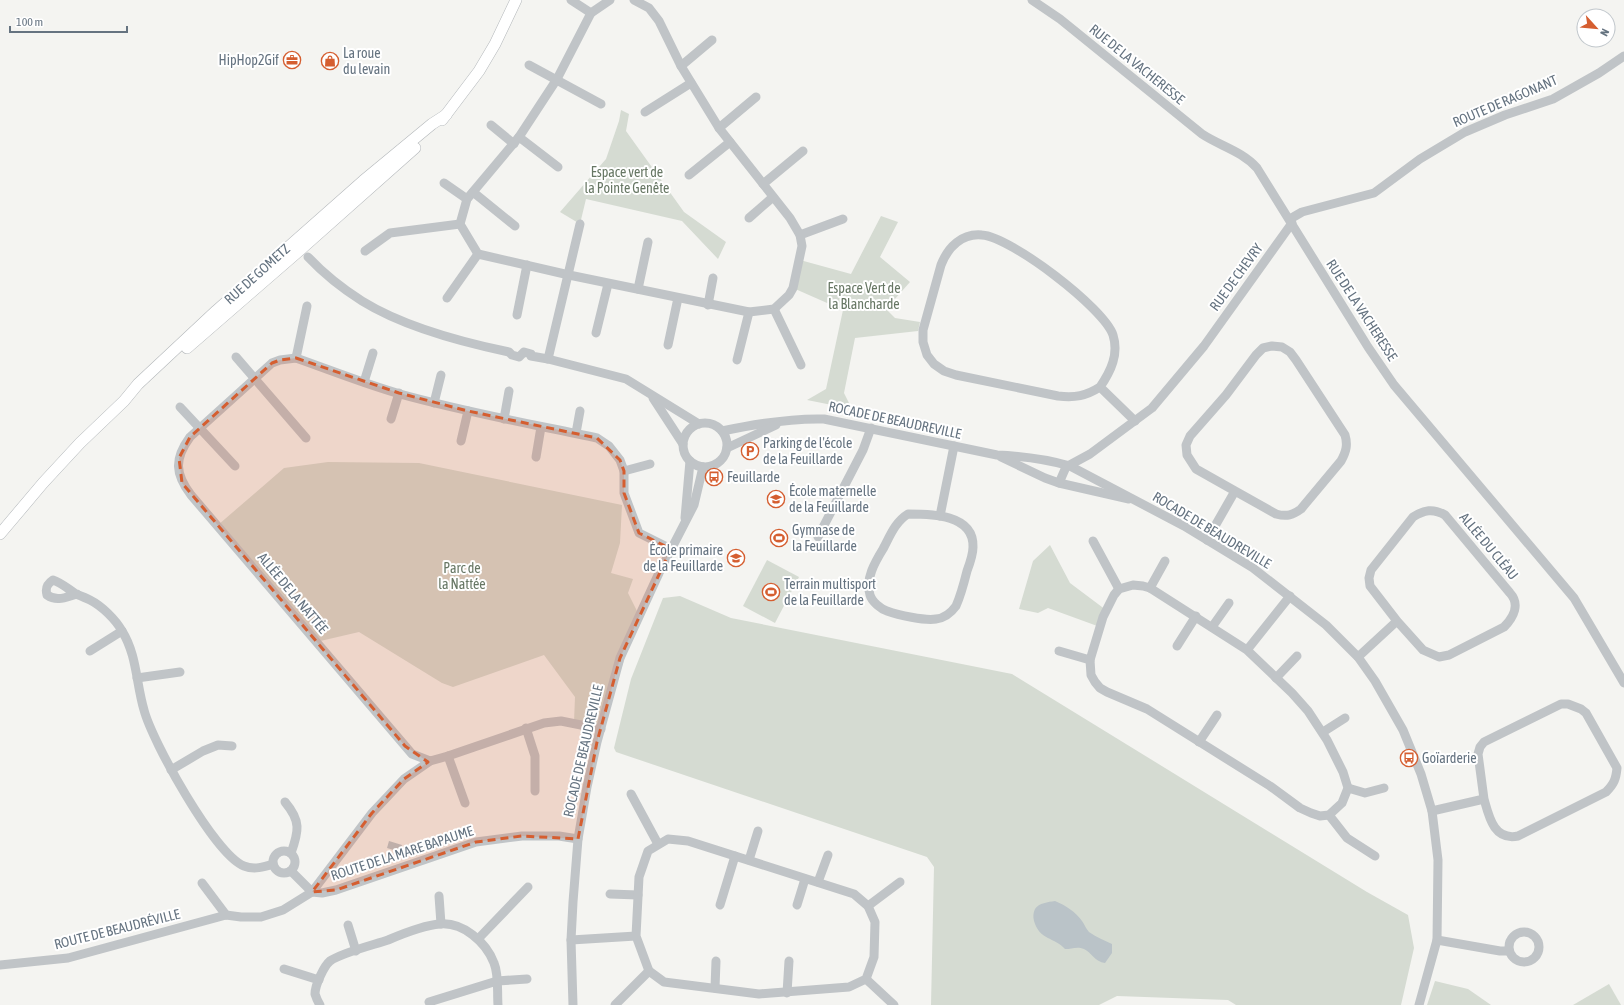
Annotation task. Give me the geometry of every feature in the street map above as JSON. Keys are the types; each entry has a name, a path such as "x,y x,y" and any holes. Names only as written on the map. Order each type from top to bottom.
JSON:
{"main road":[{"name":"RUE DE GOMETZ","path":"0,534 43,483 80,443 124,401 138,384 216,311 399,157 432,124 446,115 483,64 495,44 516,0"}],"street":[{"path":"571,0 591,13"},
{"path":"610,0 591,13 557,79 516,141 467,199 460,224 478,254 708,305 749,312 774,309 789,295 793,288 802,246 800,235 790,218 719,128 681,66 659,21 649,8 634,0"},
{"path":"649,8 655,0"},
{"name":"RUE DE LA VACHERESSE","path":"1032,0 1060,19 1202,134 1252,162 1291,221 1368,347 1394,385 1574,598 1624,683"},
{"path":"681,66 712,40"},
{"name":"ROUTE DE RAGONANT","path":"1291,221 1294,215 1302,212 1374,193 1420,158 1465,132 1505,115 1553,98 1599,73 1624,56"},
{"path":"529,65 601,104"},
{"path":"645,112 691,83"},
{"path":"719,128 756,97"},
{"path":"491,125 558,167"},
{"path":"689,175 730,142"},
{"path":"763,184 804,151"},
{"path":"444,183 467,199"},
{"path":"473,192 515,226"},
{"path":"749,218 773,197"},
{"path":"800,235 844,219"},
{"name":"RUE DE CHEVRY","path":"1070,466 1090,454 1152,408 1204,346 1291,221"},
{"path":"365,251 390,233 460,224"},
{"path":"548,359 580,224"},
{"path":"982,234 1001,240 1037,262 1067,285 1093,309 1107,324 1113,335 1115,345 1114,360 1109,374 1100,386 1081,396 1058,396 956,375 944,371 934,364 927,355 923,342 923,330 941,265 944,256 950,247 960,239 982,234"},
{"path":"638,289 648,242"},
{"path":"447,298 478,254"},
{"path":"308,257 323,273 362,302 405,322 474,345 509,352 518,357 524,352 531,354 531,356 626,379 651,396 699,424 711,424 722,431 725,436 727,448 725,455 716,464 703,467 690,461 684,450 683,444 651,396"},
{"path":"517,315 528,265"},
{"path":"708,305 713,278"},
{"path":"596,333 608,284"},
{"path":"668,345 678,298"},
{"path":"296,358 307,306"},
{"path":"774,309 801,365"},
{"path":"737,360 749,312"},
{"path":"1272,346 1282,347 1290,352 1296,360 1345,435 1347,443 1346,452 1342,461 1301,509 1294,514 1284,516 1276,514 1235,491 1196,469 1187,455 1186,445 1190,436 1226,395 1256,354 1263,348 1272,346"},
{"path":"364,382 373,353"},
{"path":"236,357 306,438"},
{"name":"ALLÉE DE LA NATTÉE","path":"430,761 412,754 404,746 182,483 178,471 179,458 182,447 190,436 272,363 280,360 296,358 364,382 434,403 597,438 609,446 620,460 624,471 624,493 639,533 671,549"},
{"path":"434,403 441,375"},
{"path":"1100,386 1135,421"},
{"path":"504,419 509,391"},
{"path":"390,419 399,393"},
{"path":"180,407 235,466"},
{"path":"461,441 468,411"},
{"path":"576,433 580,411"},
{"name":"ROCADE DE BEAUDREVILLE","path":"722,431 748,425 787,420 824,418 997,455 1052,460 1070,466 1121,492 1162,514 1247,564 1326,625 1358,657 1375,681 1403,730 1423,781 1432,811 1438,860 1437,940 1419,1005"},
{"name":"ROCADE DE BEAUDREVILLE","path":"727,448 787,420"},
{"path":"683,444 688,431 699,424"},
{"path":"536,457 541,427"},
{"path":"818,537 864,450 871,428"},
{"path":"940,516 954,446"},
{"path":"1089,475 1087,463 1090,454"},
{"name":"ROCADE DE BEAUDREVILLE","path":"997,455 1059,483 1134,500"},
{"name":"ROCADE DE BEAUDREVILLE","path":"685,519 690,461"},
{"path":"624,471 650,464"},
{"path":"1059,483 1066,467 1070,466"},
{"name":"ROCADE DE BEAUDREVILLE","path":"573,1005 571,940 572,902 578,839 587,787 601,729 620,658 685,519 694,505 703,467"},
{"path":"1207,540 1235,491"},
{"name":"ALLÉE DU CLÉAU","path":"1430,510 1445,515 1510,592 1516,602 1510,621 1504,627 1449,655 1440,657 1424,650 1397,621 1370,586 1369,578 1371,570 1413,517 1422,511 1430,510"},
{"path":"908,514 928,514 940,516 960,523 966,527 972,539 972,554 956,606 951,612 936,619 926,619 886,611 877,605 870,596 869,577 895,526 900,519 908,514"},
{"path":"1093,541 1119,589"},
{"path":"1150,588 1165,562"},
{"path":"1133,585 1150,588 1247,650 1298,699 1323,732 1343,772 1348,788 1342,803 1329,815 1320,816 1300,808 1270,786 1147,709 1100,688 1091,675 1090,660 1103,617 1114,595 1119,589 1133,585"},
{"path":"77,594 91,600 107,614 122,631 133,653 144,710 154,738 171,770 209,829 232,858 244,866 256,868 274,864"},
{"path":"1247,650 1290,596"},
{"path":"1212,627 1229,603"},
{"path":"1177,646 1196,616"},
{"path":"1358,657 1397,621"},
{"path":"90,651 122,631"},
{"path":"1060,651 1090,660"},
{"path":"1276,678 1297,656"},
{"path":"137,678 180,672"},
{"path":"1561,704 1575,706 1586,713 1617,768 1614,784 1606,792 1518,836 1512,837 1502,834 1496,829 1490,822 1484,799 1478,754 1480,747 1484,742 1561,704"},
{"path":"1199,742 1217,715"},
{"path":"1323,732 1345,718"},
{"path":"291,871 312,892 372,813 404,779 430,761 544,723 561,721 601,729"},
{"path":"526,728 535,756 535,791"},
{"path":"171,770 204,751 218,745 232,746"},
{"path":"448,756 464,803"},
{"path":"1348,788 1365,793 1384,788"},
{"path":"631,794 658,844"},
{"path":"1432,811 1484,799"},
{"path":"285,802 294,813 297,826 297,836 290,853"},
{"path":"1329,815 1347,838 1375,856"},
{"path":"749,860 758,831"},
{"name":"ROUTE DE LA MARE BAPAUME","path":"241,917 254,918 268,915 283,910 312,892 322,893 336,890 476,842 522,836 559,836 578,839"},
{"path":"668,839 688,841 735,856 854,894 868,906 875,922 874,957 866,979 849,988 759,994 664,982 649,971 636,936 639,877 648,852 658,844 668,839"},
{"path":"290,853 280,852 274,857 274,864 275,868 280,873 291,871"},
{"path":"290,853 295,862 291,871"},
{"path":"818,882 828,855"},
{"path":"720,905 735,856"},
{"path":"797,905 806,878"},
{"path":"868,906 900,882"},
{"path":"202,883 226,916"},
{"path":"479,938 528,887"},
{"path":"610,894 638,895"},
{"path":"439,896 441,924"},
{"name":"ROUTE DE BEAUDRÉVILLE","path":"0,965 68,958 226,916 241,917"},
{"path":"320,1005 315,994 322,971 330,961 405,933 441,924 464,929 479,938 494,963 497,981 498,1005"},
{"path":"348,925 356,951"},
{"path":"571,940 636,936"},
{"path":"1437,940 1500,951 1510,951"},
{"path":"715,988 716,961"},
{"path":"787,993 789,961"},
{"path":"284,969 319,980"},
{"path":"615,1005 649,971"},
{"path":"429,1002 497,981 528,978"},
{"path":"866,979 894,1005"}],"highlighted area":[{"path":"296,358 399,393 468,411 597,438 620,460 624,471 624,493 639,533 671,549 620,658 597,742 578,839 522,836 476,842 336,890 312,892 372,813 404,779 428,762 405,746 182,483 179,458 190,437 272,363 280,360"}],"green space":[{"name":"Espace vert de la Pointe Genête","path":"621,110 629,114 626,131 684,212 726,242 718,259 682,221 586,199 580,224 560,212 606,159 619,121"},
{"name":"Espace Vert de la Blancharde","path":"881,216 898,222 880,257 910,282 886,309 895,318 920,322 918,331 855,338 844,393 852,409 807,400 826,389 843,310 793,288 800,260 851,274"},
{"name":"Parc de la Nattée","path":"328,462 419,463 622,505 620,543 611,573 633,579 628,593 639,615 601,729 574,722 575,697 544,655 453,687 442,683 359,632 316,642 218,525 284,468"},
{"path":"1050,545 1070,583 1106,610 1100,627 1048,608 1038,613 1019,609 1033,561"},
{"name":"Terrain multisport de la Feuillarde","path":"767,560 799,577 775,623 743,606"},
{"path":"680,596 731,618 1012,674 1367,892 1408,915 1414,948 1401,1005 1236,1005 1228,1000 1117,996 1099,1005 931,1005 934,867 927,857 616,752 614,748 631,679 663,598"},
{"path":"1435,981 1468,989 1491,1005 1427,1005"},
{"path":"1609,984 1621,1005 1573,1005"}],"shaded area":[{"path":"389,841 402,845 400,852 387,848"},
{"path":"1055,901 1077,915 1089,932 1112,944 1112,953 1105,963 1098,961 1084,949 1065,949 1057,942 1040,932 1034,920 1035,909 1041,904"}],"place":[{"name":"HipHop2Gif","path":"292,60"},
{"name":"La roue du levain","path":"330,61"},
{"name":"Parking de l'école de la Feuillarde","path":"750,451"},
{"name":"Feuillarde","path":"714,477"},
{"name":"École maternelle de la Feuillarde","path":"776,499"},
{"name":"Gymnase de la Feuillarde","path":"779,538"},
{"name":"École primaire de la Feuillarde","path":"736,558"},
{"name":"Terrain multisport de la Feuillarde","path":"771,592"},
{"name":"Goïarderie","path":"1409,758"}]}
